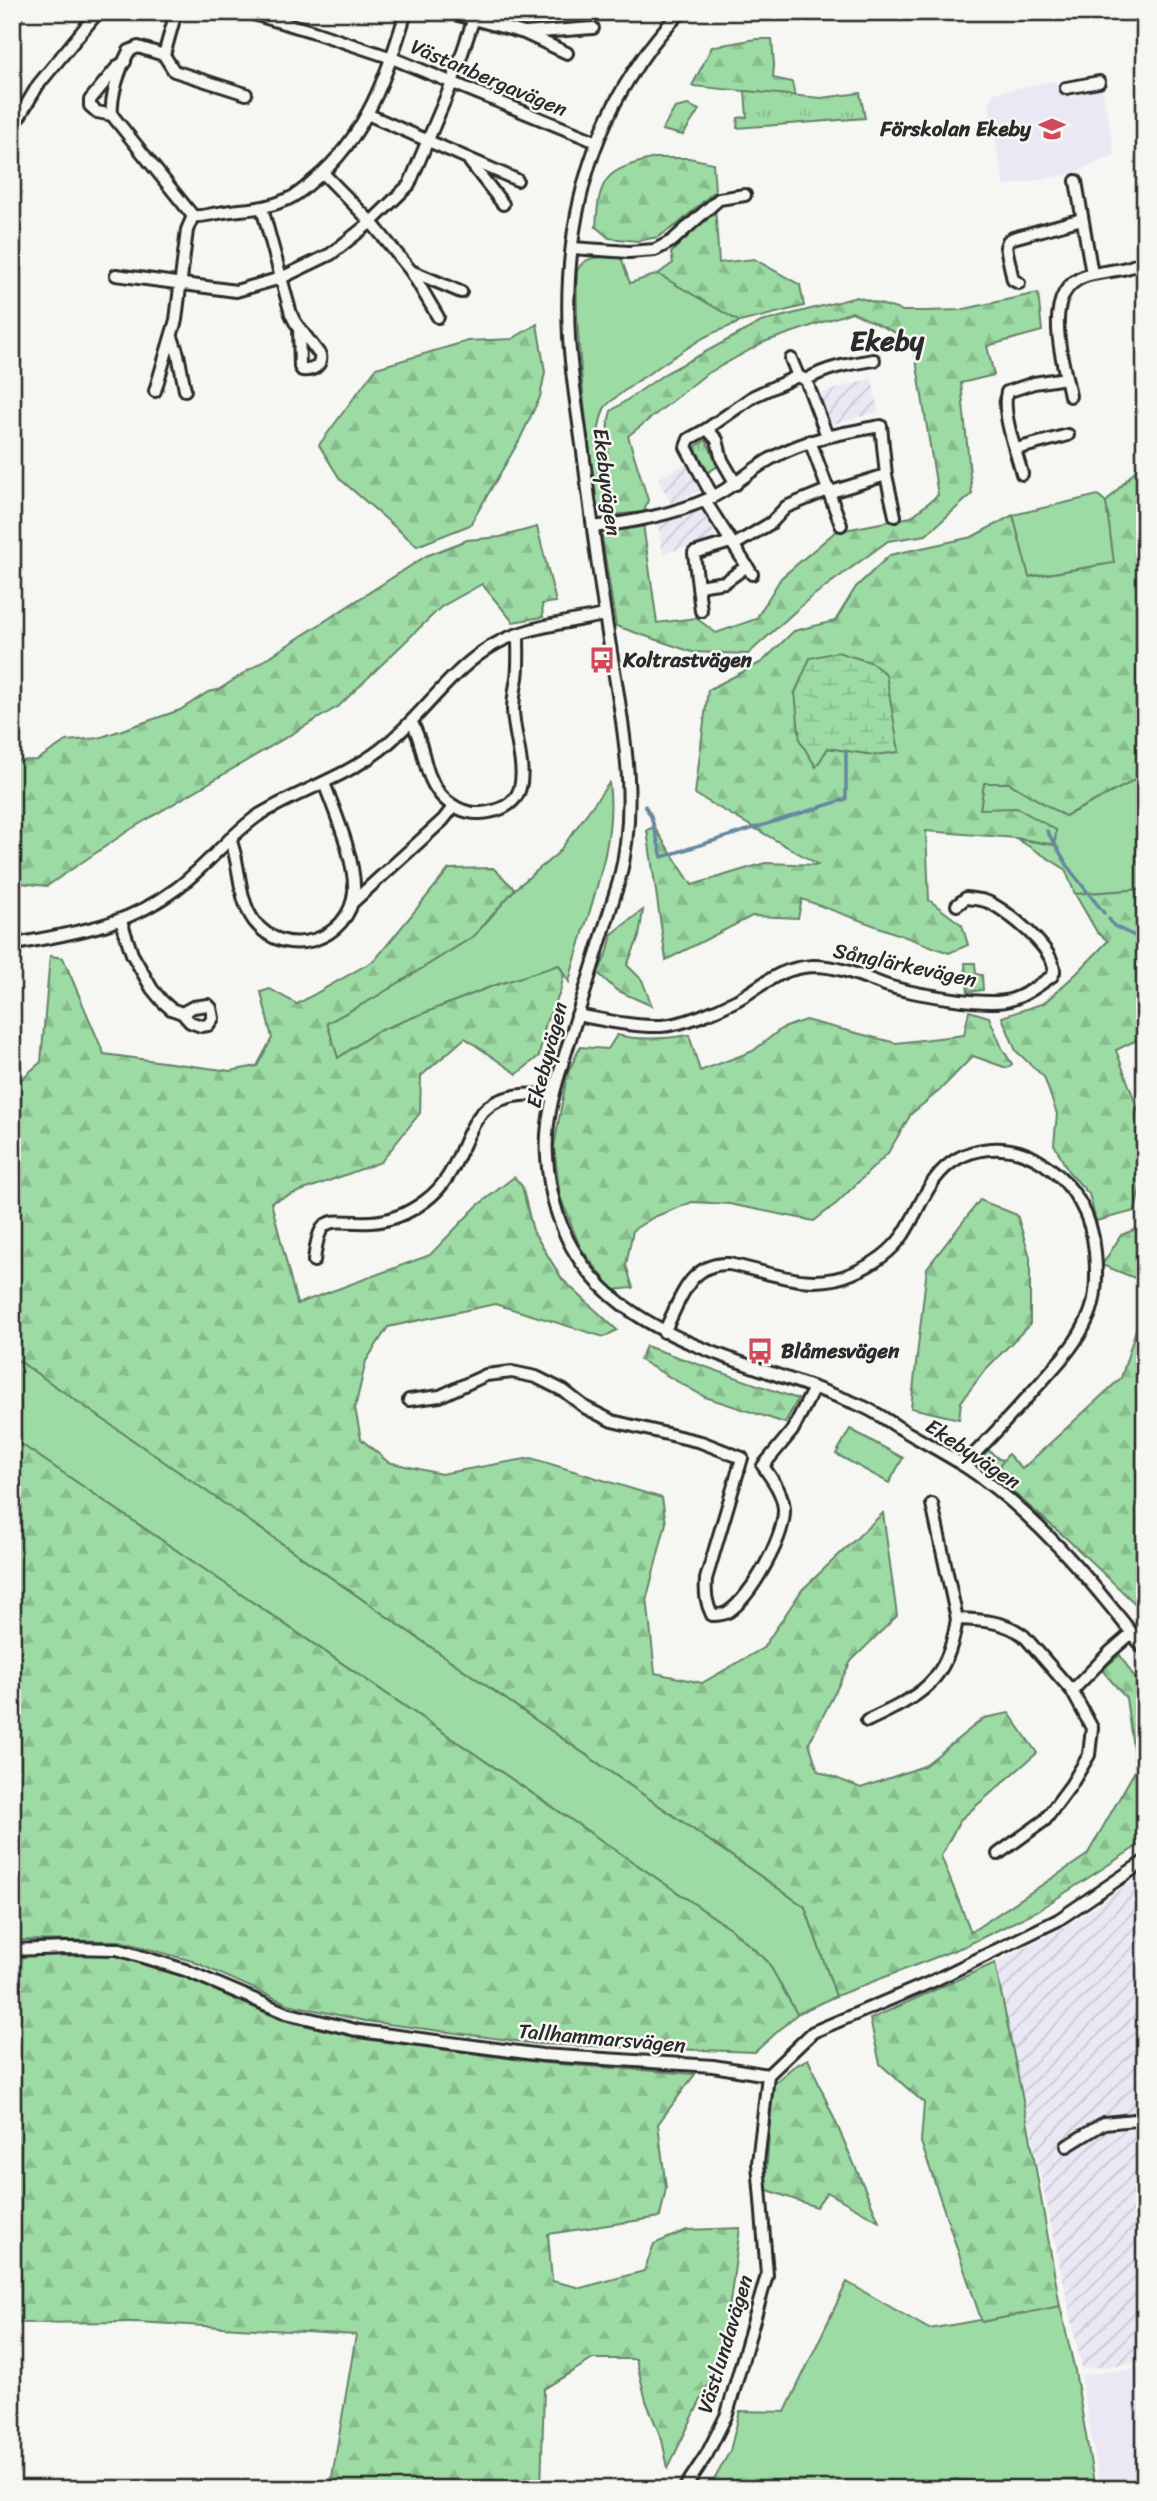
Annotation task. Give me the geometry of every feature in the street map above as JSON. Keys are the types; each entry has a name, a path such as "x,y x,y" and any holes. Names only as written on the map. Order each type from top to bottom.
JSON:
{"street":[{"path":"12,130 38,85 98,12"},
{"path":"164,55 176,12"},
{"name":"Västanbergavägen","path":"246,12 270,16 392,58 597,142"},
{"path":"193,216 262,208 295,195 323,173 338,157 367,114 392,58 406,12"},
{"path":"448,12 475,16 524,33 567,53"},
{"name":"Ekebyvägen","path":"682,12 646,52 626,84 597,142 584,184 572,248 569,337 605,615 627,758 630,809 622,868 553,1096 547,1155 550,1186 564,1231 593,1279 610,1296 648,1324 664,1332 862,1406 962,1465 1026,1514 1059,1546 1145,1650"},
{"path":"116,275 236,291 281,278 331,254 372,222 409,185 452,83 475,16"},
{"path":"524,33 593,27"},
{"path":"193,216 112,115 129,51 138,47 164,55 174,71 246,93"},
{"path":"112,115 97,112 89,103 118,66 125,62"},
{"path":"1066,88 1099,82"},
{"path":"367,114 517,180"},
{"path":"469,161 503,204"},
{"path":"323,173 372,222 411,271 438,317"},
{"path":"1076,181 1092,274"},
{"path":"572,248 629,252 655,250 672,241 719,199 745,195"},
{"path":"262,208 291,313 299,327"},
{"path":"155,391 173,337 188,225 193,216"},
{"path":"1019,283 1013,279 1006,247 1008,241 1082,219"},
{"path":"1070,396 1057,315 1062,296 1072,283 1092,274 1137,265 1145,259"},
{"path":"411,271 461,292"},
{"path":"173,337 185,390"},
{"path":"791,359 827,436"},
{"path":"698,586 725,582 750,570 709,499 686,447 689,439 754,396 818,372 874,360"},
{"path":"1022,474 1005,399 1007,393 1034,383 1066,378"},
{"path":"593,527 669,513 709,499 736,484 768,460 810,441 881,426 886,475 895,516"},
{"path":"706,429 717,440 722,460 736,484"},
{"path":"1016,449 1068,435"},
{"path":"810,441 841,525"},
{"path":"701,611 694,553 733,543 771,523 786,507 830,490 886,475"},
{"path":"12,945 82,932 121,921 141,912 177,888 248,823 293,795 324,783 366,760 412,723 483,651 518,635 605,615"},
{"path":"412,723 418,732 423,762 439,794 454,806 479,814 509,805 520,791 523,772 513,700 518,665 518,635"},
{"path":"324,783 344,835 354,888 353,902"},
{"path":"230,839 237,858 248,911 259,926 286,943 307,942 339,923 353,902 443,820 454,806"},
{"name":"Sånglärkevägen","path":"577,1015 663,1026 717,1009 770,978 812,966 839,969 890,986 990,1003 1012,1000 1055,972 1053,962 1020,923 989,902 966,898 957,905"},
{"path":"121,921 142,974 162,1001 181,1013"},
{"path":"314,1261 319,1233 324,1225 333,1220 371,1222 395,1217 428,1199 443,1183 455,1164 469,1129 492,1105 505,1097 517,1095 553,1096"},
{"path":"664,1332 688,1282 702,1269 729,1264 800,1281 821,1282 850,1275 892,1248 935,1178 958,1159 993,1148 1031,1155 1048,1166 1068,1185 1087,1216 1093,1234 1097,1268 1094,1297 1088,1319 1072,1348 962,1465"},
{"path":"409,1400 440,1396 486,1375 512,1372 536,1377 555,1386 586,1408 612,1421 701,1442 763,1466 780,1494 784,1509 782,1525 768,1560 747,1592 728,1612 712,1615 705,1596 706,1580 742,1458"},
{"path":"763,1466 792,1431 814,1388"},
{"path":"867,1721 922,1691 948,1658 953,1643 957,1619 936,1510"},
{"path":"957,1619 1005,1625 1024,1636 1072,1691 1092,1728 1089,1755 1045,1820 998,1853"},
{"path":"1072,1691 1132,1633"},
{"path":"768,2075 813,2032 931,1982 1058,1920 1145,1861"},
{"name":"Tallhammarsvägen","path":"12,1950 117,1949 185,1970 286,2013 360,2031 542,2055 713,2066 768,2075"},
{"name":"Västlundavägen","path":"684,2489 707,2454 727,2414 768,2276 758,2163 768,2075"},
{"path":"1068,2147 1104,2123 1145,2119"}],"shaded area":[{"name":"Förskolan Ekeby","path":"1054,81 1071,97 1102,89 1115,155 1072,174 1004,186 989,103 994,93"},
{"path":"872,378 878,412 829,425 819,394"},
{"path":"690,461 704,488 672,505 658,479"},
{"path":"705,510 717,540 663,553 658,524"},
{"path":"1145,1873 1145,2362 1082,2369 995,1963 1068,1925"},
{"path":"1145,2367 1145,2489 1100,2489 1081,2375"}],"green space":[{"path":"12,12 25,12 12,45"},
{"path":"756,39 772,39 773,78 792,82 795,96 692,86 712,47"},
{"path":"745,91 821,98 860,93 865,118 737,128 738,118 747,117"},
{"path":"688,105 699,110 683,135 662,130 675,108"},
{"path":"655,158 689,158 713,163 715,191 678,224 658,237 637,241 609,238 596,227 603,186 616,172"},
{"path":"715,206 719,263 754,259 800,285 804,306 740,322 658,274 673,263 671,253"},
{"path":"621,258 630,283 658,274 740,322 709,335 634,384 604,409 598,447 607,511 599,512 592,483 581,372 577,271 590,259"},
{"path":"1038,293 1042,331 987,346 994,375 961,383 972,494 926,535 888,541 810,598 748,654 692,652 616,626 601,531 643,524 657,623 696,618 716,633 756,619 781,578 835,532 911,517 938,495 913,341 852,312 764,342 705,375 628,436 648,500 644,512 611,515 607,511 608,423 611,411 666,373 761,322 857,297 903,311 925,311 960,310"},
{"path":"537,324 545,372 540,397 519,441 470,525 417,546 340,479 319,445 376,368 468,341 512,339"},
{"path":"706,440 718,466 708,472 695,447"},
{"path":"1145,460 1145,771 1128,784 1065,816 1009,783 984,783 980,809 1017,808 1056,830 1055,845 1016,838 926,831 929,900 962,925 968,945 949,953 802,899 798,918 752,916 666,960 647,830 654,827 692,885 765,863 819,865 695,794 708,690 762,662 794,631 835,621 856,587 890,555 972,537 1013,515 1029,577 1114,563 1106,502","holes":["870,662 899,752 874,755 828,748 816,766"]},
{"path":"1098,495 1106,502 1115,563 1028,577 1013,515"},
{"path":"537,527 556,602 542,604 543,617 513,622 482,584 441,607 339,706 131,829 47,886 12,882 12,761 37,760 66,741 99,738 180,710 208,692 218,690 426,556 467,540 500,537"},
{"path":"837,652 870,662 886,674 899,752 874,755 828,748 816,767 800,741 795,693 810,658"},
{"path":"1145,771 1145,889 1075,894 1065,869 1017,839 1055,845 980,809 984,782 1009,783 1065,816 1128,784"},
{"path":"609,783 609,833 604,858 569,982 559,966 493,986 376,1032 338,1058 326,1023 374,998 474,936 515,889 558,853"},
{"path":"493,868 515,889 474,936 374,998 327,1023 338,1058 376,1032 493,986 559,965 564,974 560,993 546,1022 539,1056 517,1074 465,1038 421,1076 420,1113 381,1162 271,1202 297,1304 430,1255 477,1206 514,1177 522,1186 533,1231 562,1279 617,1330 604,1337 495,1304 388,1327 366,1361 355,1408 361,1439 388,1462 441,1474 531,1458 662,1498 666,1523 647,1597 655,1673 702,1683 763,1648 802,1590 883,1513 897,1616 851,1661 809,1743 818,1771 861,1788 924,1766 984,1718 1009,1713 1037,1753 960,1820 941,1856 971,1932 1087,1855 1136,1769 1126,1698 1102,1670 1120,1655 1145,1694 1145,1841 1037,1911 965,1946 836,1996 805,1907 12,1356 12,1087 41,1062 50,956 63,958 104,1054 230,1071 257,1066 272,1038 261,992 270,989 297,1004 375,960 449,869"},
{"path":"1145,889 1145,1036 1116,1050 1145,1129 1145,1167 1135,1211 1096,1221 1089,1194 1068,1171 1054,1144 1057,1114 1044,1077 1016,1051 1002,1017 1044,1003 1108,941 1097,932 1075,894"},
{"path":"643,910 639,937 627,965 642,980 652,1006 616,990 598,973 612,934"},
{"path":"965,963 975,963 976,974 982,975 983,990 968,992"},
{"path":"969,1011 989,1017 1012,1064 1007,1068 973,1056 939,1091 911,1114 888,1153 837,1203 814,1221 729,1204 692,1202 654,1217 633,1230 626,1265 633,1288 613,1290 580,1247 560,1196 554,1147 567,1075 580,1047 608,1049 617,1035 653,1039 689,1035 700,1071 753,1051 781,1029 805,1020 896,1043 964,1035"},
{"path":"980,1200 1017,1215 1030,1257 1030,1324 985,1370 961,1402 959,1419 911,1408 927,1268"},
{"path":"1144,1226 1145,1282 1102,1265 1121,1235"},
{"path":"1145,1300 1145,1613 1066,1538 993,1475 1008,1454 1022,1469 1121,1378"},
{"path":"646,1346 798,1399 785,1423 705,1397 640,1360"},
{"path":"12,1356 805,1907 836,1996 797,2014 766,1960 731,1929 12,1438"},
{"path":"850,1429 903,1458 889,1483 836,1454"},
{"path":"12,1438 731,1929 768,1962 797,2014 755,2052 538,2044 365,2021 288,2004 192,1961 120,1941 12,1940"},
{"path":"983,1449 1004,1460 993,1475 977,1462 977,1455"},
{"path":"112,1954 182,1976 282,2020 364,2039 544,2063 695,2074 658,2124 666,2188 660,2217 548,2234 552,2281 581,2288 644,2271 654,2244 687,2230 740,2228 723,2354 668,2468 662,2440 646,2401 636,2359 593,2359 544,2389 541,2489 330,2489 356,2335 137,2322 12,2323 12,1955"},
{"path":"995,1963 1029,2130 1060,2306 982,2322 921,2142 924,2103 880,2064 870,2019"},
{"path":"808,2059 879,2221 827,2192 816,2207 765,2189 773,2084 793,2067"},
{"path":"847,2282 929,2329 1060,2306 1075,2371 1095,2489 709,2489 730,2451 740,2411 785,2412"},
{"path":"954,2479 983,2483 983,2489 946,2489"}],"waterway":[{"path":"645,806 651,816 662,857 846,799 846,751"},
{"path":"1047,831 1071,871 1104,913"},
{"path":"1109,919 1114,926 1145,941"}],"place":[{"name":"Förskolan Ekeby","path":"1052,129"},
{"name":"Koltrastvägen","path":"602,660"},
{"name":"Blåmesvägen","path":"760,1351"}],"district":[{"name":"Ekeby","path":"887,340"}]}
